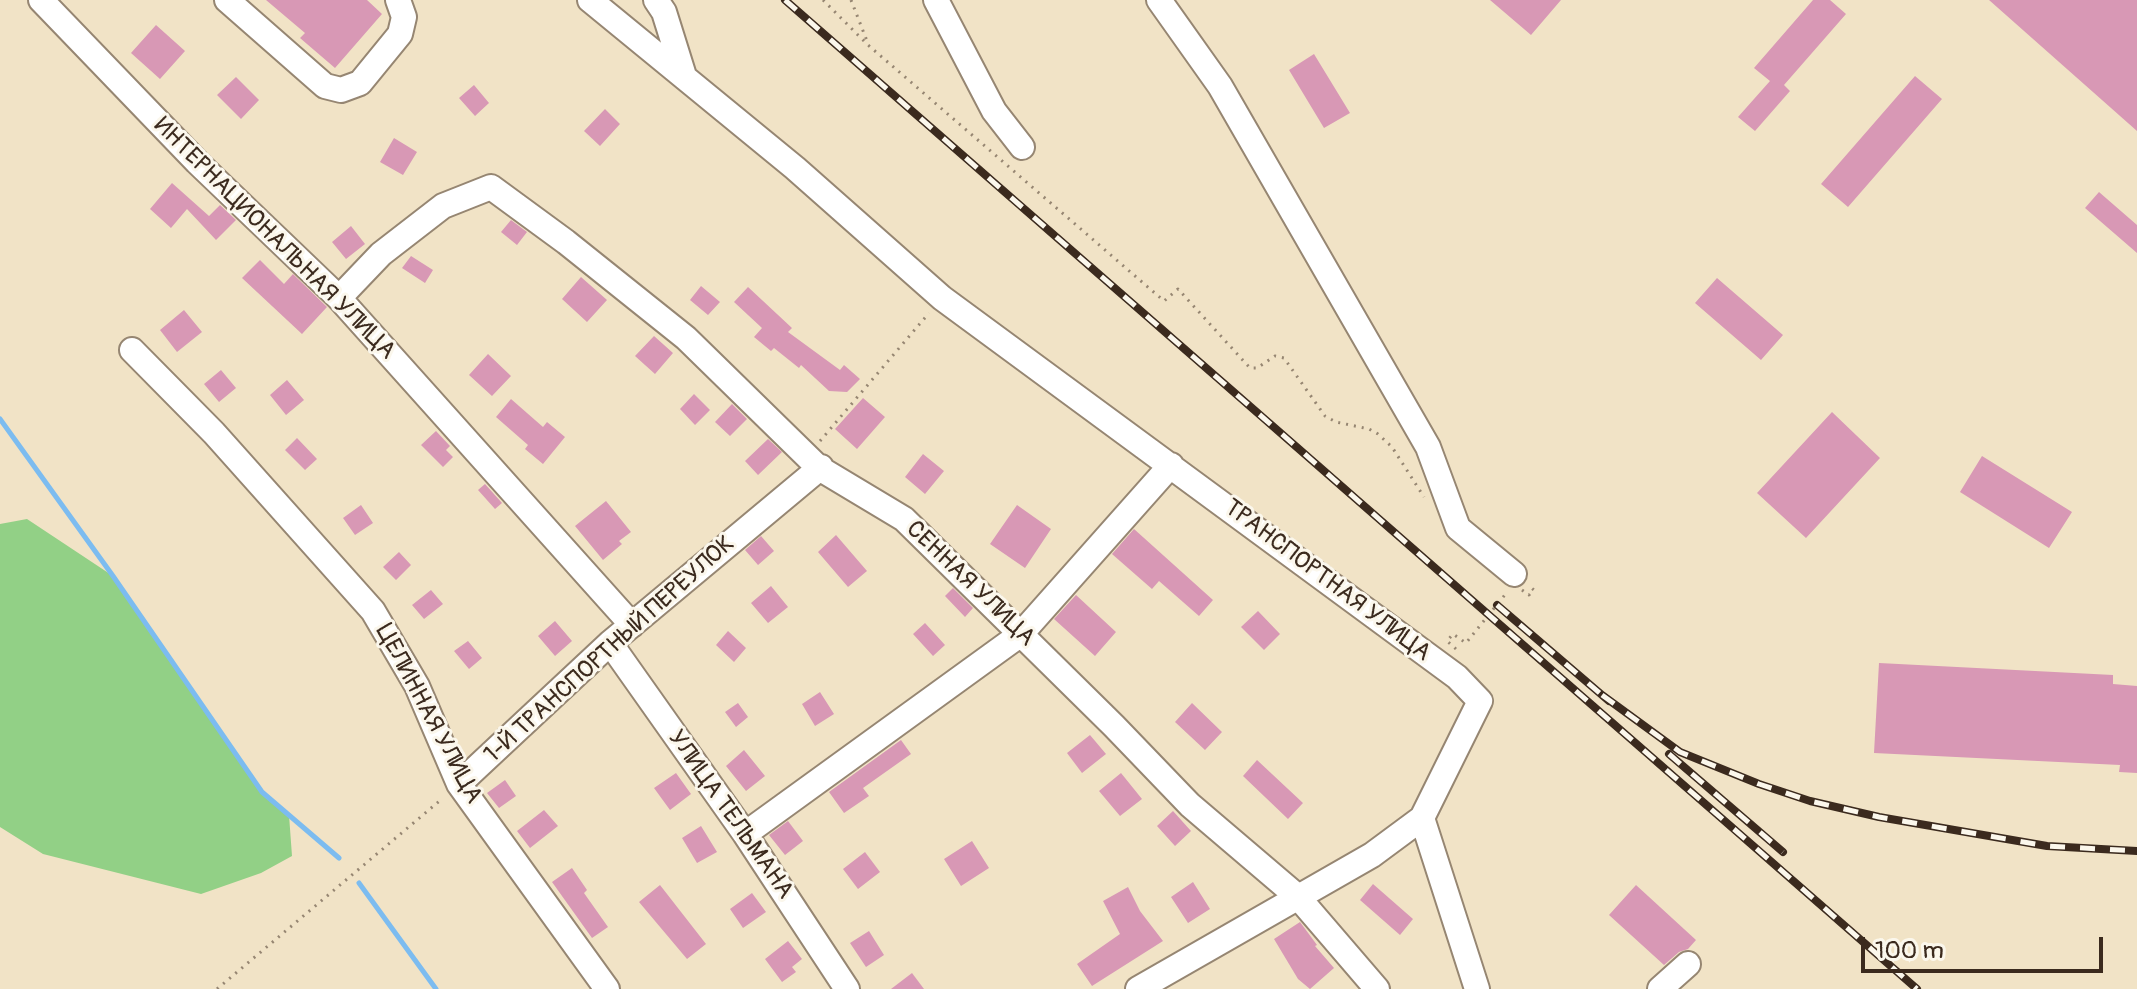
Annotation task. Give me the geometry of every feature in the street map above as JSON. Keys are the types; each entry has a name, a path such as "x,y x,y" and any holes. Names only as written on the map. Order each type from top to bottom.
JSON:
{"street":[{"name":"ИНТЕРНАЦИОНАЛЬНАЯ УЛИЦА","path":"41,0 197,162 339,298 632,625"},
{"path":"227,0 325,86 341,90 360,83 400,34 404,17 398,0"},
{"name":"ТРАНСПОРТНАЯ УЛИЦА","path":"590,0 795,168 942,298 1457,677 1480,701 1422,818"},
{"path":"656,0 664,12 684,76"},
{"path":"936,0 994,111 1022,147"},
{"path":"1159,0 1220,86 1428,447 1458,528 1514,574"},
{"name":"СЕННАЯ УЛИЦА","path":"339,298 381,254 443,206 491,187 566,242 686,338 816,464 904,519 1190,805 1298,897 1377,989"},
{"name":"ЦЕЛИННАЯ УЛИЦА","path":"132,350 214,433 373,611 417,686 459,784 607,989"},
{"name":"1-Й ТРАНСПОРТНЫЙ ПЕРЕУЛОК","path":"459,784 610,643 816,464"},
{"path":"745,834 1021,634 1171,465"},
{"name":"УЛИЦА ТЕЛЬМАНА","path":"610,643 745,834 847,989"},
{"path":"1138,989 1172,980 1298,897 1372,855 1422,818 1477,989"},
{"path":"1660,989 1688,964"}],"path":[{"path":"823,0 868,45 1164,301 1178,289 1250,368 1257,368 1275,356 1284,358 1325,416 1378,434 1392,447 1426,499 1447,498"},
{"path":"851,0 868,45"},
{"path":"816,464 942,298"},
{"path":"1466,643 1513,584 1529,595 1534,590 1514,574"},
{"path":"217,989 459,784"}],"green space":[{"path":"27,519 113,576 261,792 289,815 292,856 261,873 201,894 43,854 0,827 0,524"}],"building":[{"path":"266,0 367,0 382,14 335,68 300,38 305,33"},
{"path":"1490,0 1561,0 1531,35"},
{"path":"1813,0 1830,0 1846,14 1784,85 1790,91 1755,131 1738,117 1770,81 1754,68"},
{"path":"1989,0 2137,0 2137,131"},
{"path":"156,25 185,51 160,79 131,53"},
{"path":"1314,54 1350,113 1324,128 1289,70"},
{"path":"1915,76 1942,99 1848,207 1821,184"},
{"path":"236,77 259,100 241,119 217,95"},
{"path":"474,85 489,103 475,116 459,98"},
{"path":"605,109 620,124 600,146 584,131"},
{"path":"394,138 417,152 403,175 380,162"},
{"path":"172,183 209,216 220,205 236,220 216,240 187,209 171,228 150,209"},
{"path":"2099,192 2137,225 2137,253 2085,208"},
{"path":"511,220 527,232 517,245 501,232"},
{"path":"351,226 365,244 346,259 332,242"},
{"path":"411,256 433,270 425,283 402,268"},
{"path":"260,260 284,284 293,274 327,307 302,334 242,278"},
{"path":"581,277 607,300 587,322 562,299"},
{"path":"1717,278 1783,335 1761,360 1695,303"},
{"path":"701,286 720,302 708,315 690,300"},
{"path":"748,287 792,328 788,332 840,370 844,365 860,379 847,392 829,391 801,365 799,368 774,348 771,351 754,337 762,328 734,302"},
{"path":"184,310 202,332 177,352 160,330"},
{"path":"654,336 673,353 655,374 635,356"},
{"path":"488,354 511,376 492,396 469,375"},
{"path":"221,370 236,388 219,402 204,384"},
{"path":"287,380 304,400 286,415 270,395"},
{"path":"694,394 710,410 695,425 680,409"},
{"path":"863,398 885,417 857,449 835,429"},
{"path":"511,399 543,427 547,422 565,437 543,464 525,449 528,445 496,417"},
{"path":"732,404 747,419 730,436 715,422"},
{"path":"1832,412 1880,458 1806,538 1757,493"},
{"path":"436,431 450,446 446,450 453,457 443,467 421,445"},
{"path":"297,438 317,459 305,470 285,450"},
{"path":"768,439 782,452 758,475 745,461"},
{"path":"923,454 944,471 925,494 905,477"},
{"path":"1982,456 2072,512 2049,548 1960,492"},
{"path":"485,484 502,503 495,509 478,490"},
{"path":"606,501 631,532 603,560 575,526"},
{"path":"361,505 373,523 355,535 343,518"},
{"path":"1017,505 1051,529 1025,568 990,544"},
{"path":"1134,529 1213,600 1199,616 1159,581 1152,589 1112,554"},
{"path":"836,535 867,571 848,587 818,552"},
{"path":"761,536 774,551 758,565 745,550"},
{"path":"399,552 411,565 396,580 383,567"},
{"path":"771,586 788,607 768,623 751,603"},
{"path":"953,588 973,608 965,617 945,596"},
{"path":"431,590 443,604 424,619 412,605"},
{"path":"1076,595 1116,632 1095,656 1054,619"},
{"path":"1258,611 1280,634 1264,650 1241,627"},
{"path":"555,621 572,641 555,656 538,636"},
{"path":"925,623 945,645 933,656 913,634"},
{"path":"728,631 746,648 734,662 716,645"},
{"path":"468,641 482,658 469,669 454,651"},
{"path":"1879,663 2113,675 2113,684 2137,686 2137,773 2119,772 2120,765 1874,753"},
{"path":"820,692 834,714 815,726 802,704"},
{"path":"738,703 748,717 736,727 725,712"},
{"path":"1192,703 1222,732 1205,750 1175,722"},
{"path":"1090,735 1106,754 1082,773 1067,753"},
{"path":"901,740 911,754 863,788 869,796 844,813 829,792"},
{"path":"744,750 765,776 746,791 726,766"},
{"path":"1257,760 1303,803 1288,819 1243,776"},
{"path":"676,773 691,794 670,810 654,788"},
{"path":"1121,773 1142,799 1120,816 1099,791"},
{"path":"505,780 516,796 499,808 487,793"},
{"path":"544,810 558,826 530,848 517,831"},
{"path":"1173,811 1191,831 1175,846 1157,826"},
{"path":"788,821 803,841 785,855 769,835"},
{"path":"701,826 717,852 697,863 682,838"},
{"path":"972,841 989,868 961,886 944,859"},
{"path":"865,852 880,872 858,889 843,869"},
{"path":"572,868 587,890 584,893 608,927 592,938 552,882"},
{"path":"1193,882 1210,909 1188,923 1171,897"},
{"path":"1373,884 1413,919 1400,935 1360,900"},
{"path":"660,885 706,944 687,959 639,902"},
{"path":"1636,885 1696,940 1664,965 1609,915"},
{"path":"1128,887 1140,911 1163,941 1092,986 1077,964 1120,934 1103,901"},
{"path":"752,893 766,912 743,928 730,909"},
{"path":"1300,922 1334,968 1310,989 1298,979 1274,939"},
{"path":"869,931 884,955 866,967 850,943"},
{"path":"788,941 802,959 792,967 796,972 782,982 765,959"},
{"path":"912,973 924,989 891,989"}],"waterway":[{"path":"0,419 262,792 339,858"},
{"path":"359,883 436,989"}],"railway":[{"path":"785,0 1917,989"},
{"path":"1497,605 1609,701"},
{"path":"1602,695 1680,752 1810,801 1879,817 2047,846 2137,851"},
{"path":"1669,754 1783,852"}]}
